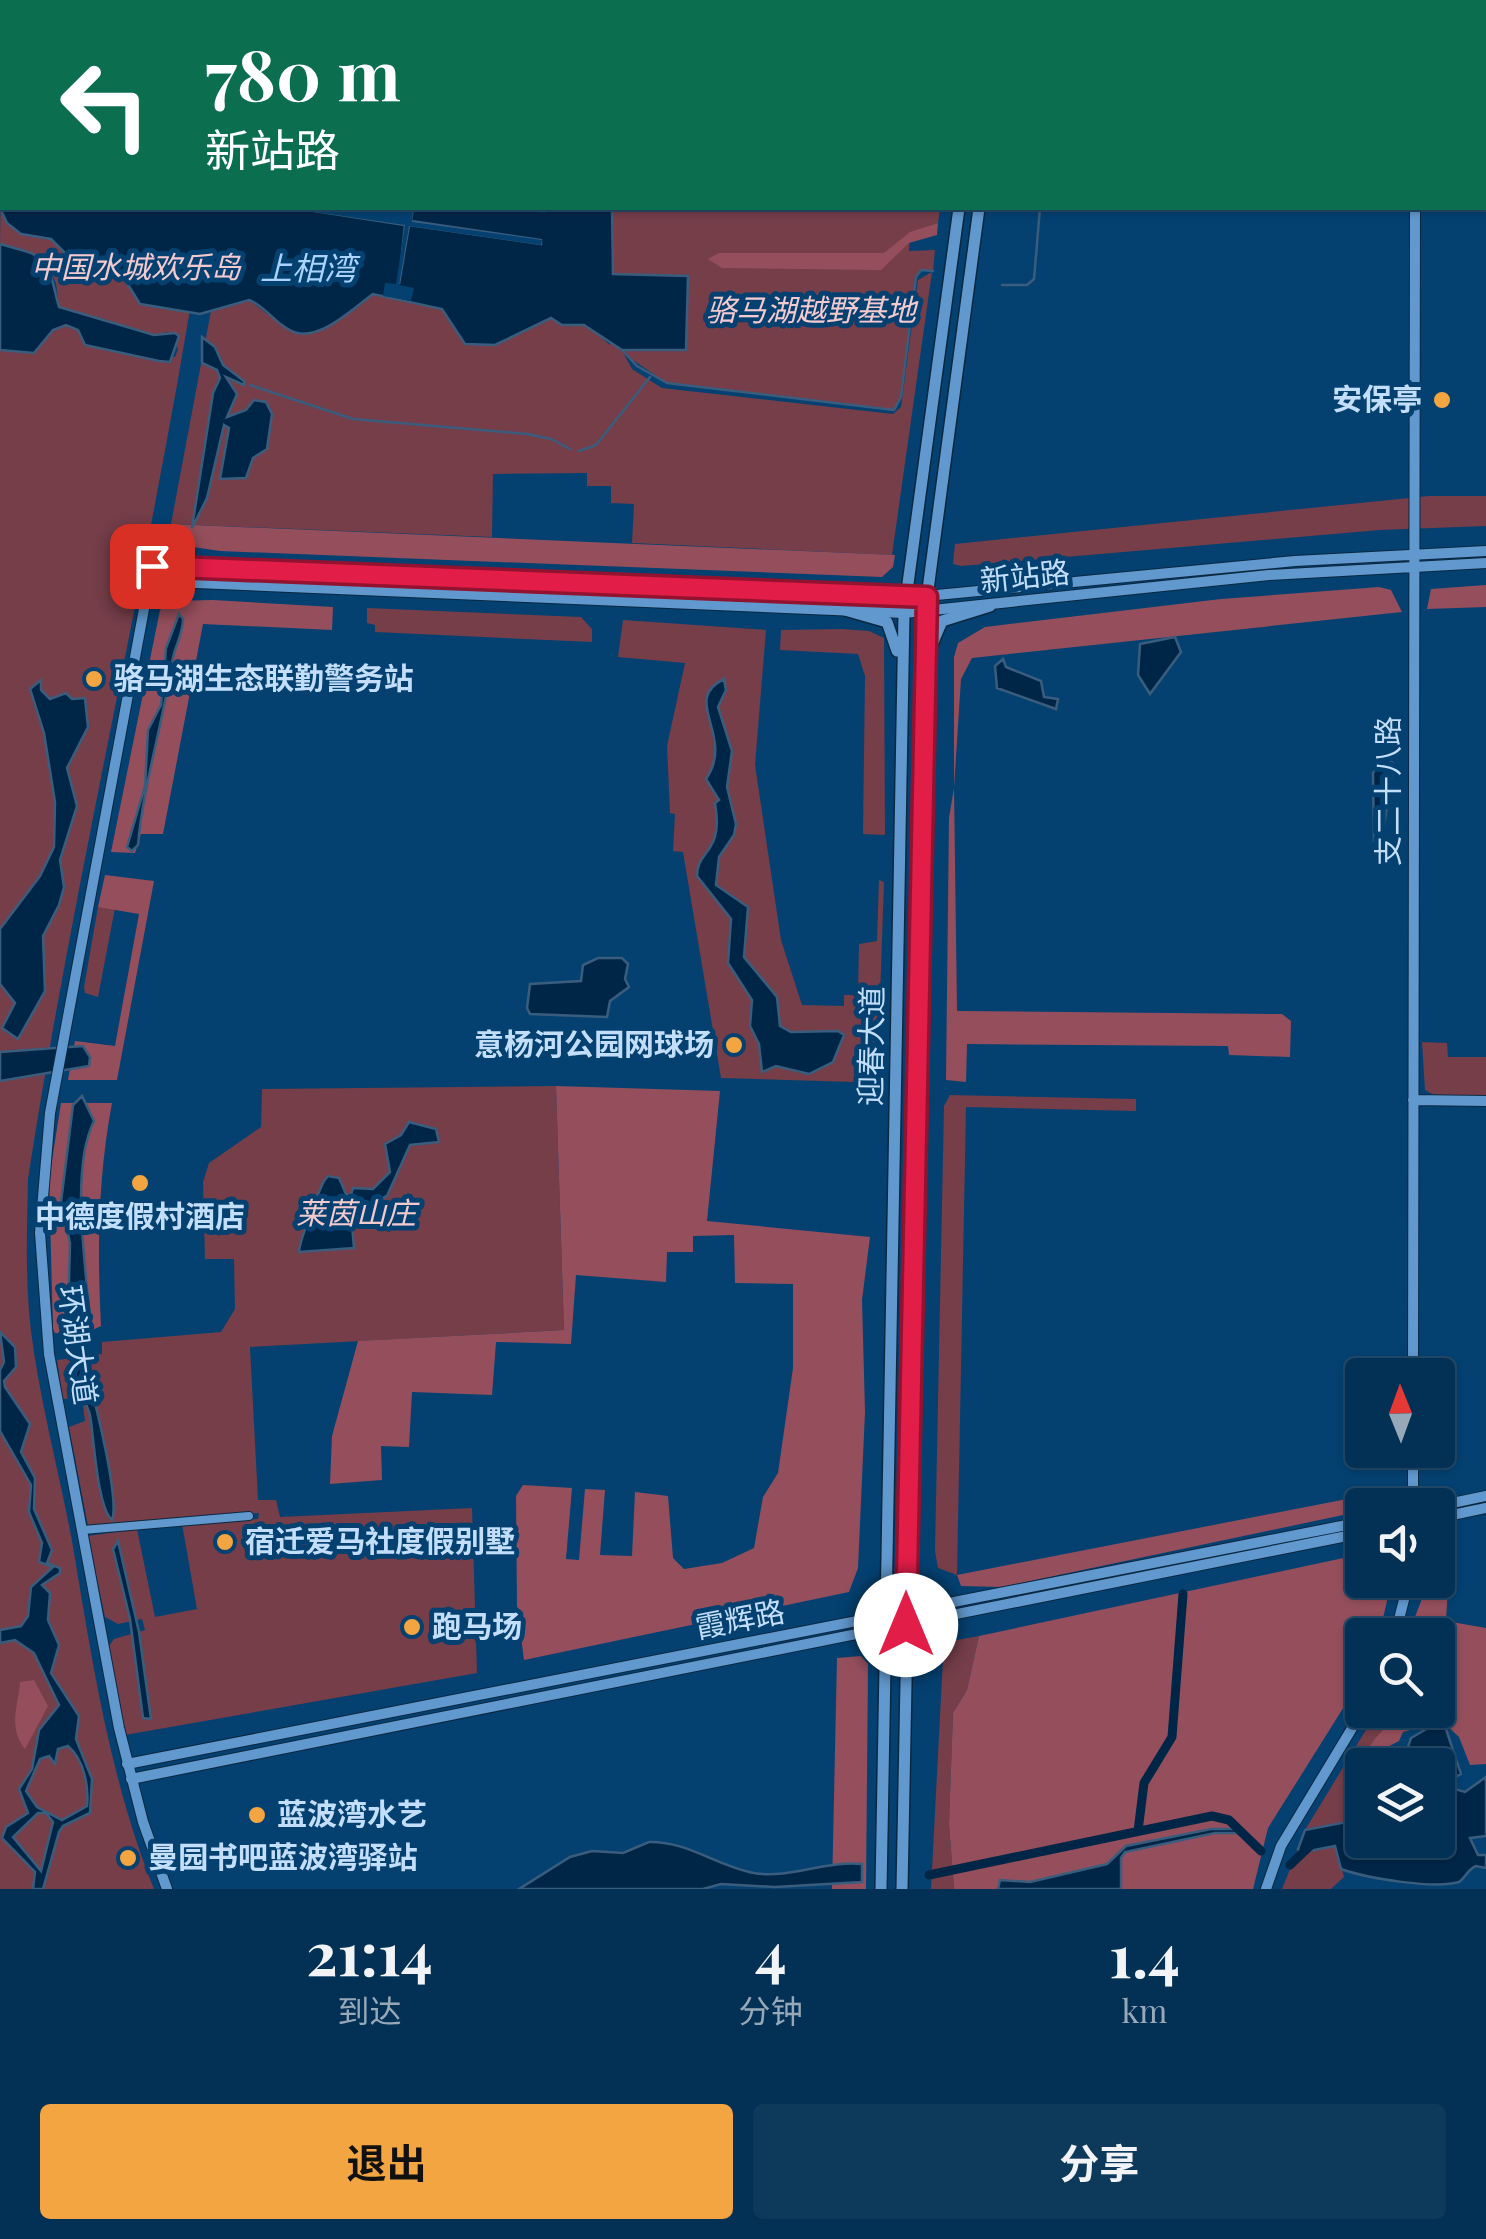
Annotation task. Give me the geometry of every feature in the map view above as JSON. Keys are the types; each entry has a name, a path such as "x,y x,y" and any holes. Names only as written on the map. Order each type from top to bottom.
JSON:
{"main road":[{"name":"迎春大道","path":"881,1889 904,612 959,210"},
{"name":"迎春大道","path":"902,1889 920,752 926,612 979,210"},
{"path":"920,752 936,627 956,615 990,606"},
{"path":"845,610 878,616 897,640 902,766"},
{"path":"904,681 924,681"},
{"path":"888,1529 906,1529"},
{"path":"886,1699 904,1700"}],"street":[{"name":"支二十八路","path":"1413,1358 1415,210"},
{"name":"新站路","path":"150,581 926,612 1486,551"},
{"name":"新站路","path":"152,566 905,598 1414,559 1486,563"},
{"name":"环湖大道","path":"152,566 56,1080 40,1194 49,1354 127,1764 167,1889"},
{"path":"1414,1100 1486,1101"},
{"path":"1455,1502 1486,1496"},
{"path":"1455,1514 1486,1508"},
{"path":"83,1530 249,1516"},
{"name":"霞辉路","path":"131,1779 1345,1526"},
{"name":"霞辉路","path":"906,1618 1345,1537"},
{"name":"霞辉路","path":"127,1764 887,1623"},
{"path":"1266,1889 1281,1846 1352,1728"}],"green space":[{"name":"中国水城欢乐岛","path":"0,210 206,210 165,451 70,936 28,1179 28,1293 39,1384 114,1761 154,1889 0,1889 0,350 34,353 53,330 66,325 175,357 178,349 168,332 155,335 59,307 56,283 45,260 0,244"},
{"name":"骆马湖越野基地","path":"612,210 940,210 938,223 910,233 909,251 935,250 933,271 921,270 916,277 901,397 894,410 667,383 624,354 632,369 662,388 893,414 901,407 918,280 932,272 892,555 632,543 634,504 611,503 611,486 587,486 587,473 493,474 492,537 171,524 211,311 249,300 288,330 348,313 373,294 442,309 495,345 551,318 563,325 584,324 610,345"},
{"path":"1429,496 1486,496 1486,526 1380,530 953,564 955,544"},
{"path":"367,608 581,617 592,629 592,642 375,632 375,625 367,623"},
{"path":"623,620 766,630 755,765 781,940 802,1005 844,1006 844,995 858,995 859,944 877,941 879,880 884,882 877,1084 867,1085 867,1077 859,1076 854,1082 721,1078 683,852 673,851 675,814 670,813 667,746 685,663 618,657"},
{"path":"781,630 869,631 884,638 885,835 863,834 865,676 858,654 780,650"},
{"path":"98,907 115,908 98,997 85,993 84,987"},
{"path":"1422,1042 1447,1043 1448,1057 1486,1057 1486,1095 1434,1095 1425,1090"},
{"name":"莱茵山庄","path":"556,1086 564,1330 250,1347 258,1500 276,1500 280,1517 472,1508 477,1673 125,1735 109,1646 114,1639 145,1630 142,1619 118,1624 105,1617 88,1536 137,1529 155,1617 197,1609 182,1524 258,1519 259,1513 88,1526 69,1427 85,1421 82,1398 63,1399 57,1360 102,1354 102,1342 221,1332 235,1309 234,1259 205,1259 203,1182 209,1163 261,1127 262,1089"},
{"path":"950,1095 1136,1099 1136,1111 966,1107 957,1575 938,1568 935,1551 944,1106"},
{"path":"979,1636 967,1690 953,1713 949,1824 954,1889 931,1889 943,1659 951,1641"},
{"path":"1367,1728 1386,1728 1371,1748 1355,1748"},
{"path":"1345,1764 1345,1823 1305,1830"},
{"path":"1336,1845 1344,1877 1331,1889 1282,1889 1298,1849 1309,1851"}],"shaded area":[{"path":"938,223 937,235 909,243 881,270 722,268 708,259 719,253 884,253 910,232"},
{"path":"171,524 895,555 893,567 882,577 220,551 180,545"},
{"path":"1486,585 1486,607 1427,609 1431,589"},
{"path":"1379,587 1391,590 1402,612 972,658 961,679 954,788 954,657 958,643 985,627 1221,599"},
{"path":"171,601 333,607 332,630 203,624 163,834 141,834 135,853 111,852 160,610"},
{"path":"954,788 957,1011 1282,1014 1291,1021 1290,1057 1229,1055 1228,1046 967,1044 966,1082 946,1080 949,818"},
{"path":"105,875 154,881 117,1080 68,1080 75,1041 115,1046 139,914 98,907"},
{"path":"556,1086 720,1091 707,1221 870,1237 862,1300 865,1412 858,1568 849,1592 524,1660 517,1605 516,1496 523,1485 572,1488 566,1559 579,1560 585,1489 605,1490 600,1555 632,1556 635,1492 668,1496 673,1558 684,1569 722,1563 754,1548 763,1497 778,1473 793,1368 793,1284 735,1283 734,1235 693,1236 693,1252 667,1252 666,1282 576,1275 571,1344 496,1342 492,1395 412,1392 409,1447 381,1446 382,1480 330,1484 332,1436 358,1341 564,1330"},
{"path":"61,1103 112,1103 100,1214 101,1326 79,1336 55,1333 53,1329 49,1179"},
{"path":"1345,1499 1345,1515 1002,1587 961,1586 957,1575"},
{"path":"1345,1558 1345,1598 1388,1598 1383,1618 1345,1618 1345,1705 1268,1828 1253,1889 954,1889 949,1824 953,1713 967,1690 979,1636"},
{"path":"1422,1598 1447,1598 1446,1618 1415,1618"},
{"path":"1455,1623 1486,1628 1486,1764 1470,1765 1459,1737 1449,1728 1455,1728"},
{"path":"861,1656 868,1664 866,1889 832,1889 837,1658"},
{"path":"34,1680 48,1706 25,1749 16,1732 16,1707 20,1682"},
{"path":"1417,1728 1403,1732 1399,1741 1386,1748 1369,1748 1383,1730"}],"water":[{"name":"上相湾","path":"1,210 308,210 405,225 399,284 409,225 541,244 541,240 411,221 413,210 612,210 613,274 688,276 686,350 622,350 584,325 562,325 551,318 495,345 465,344 442,309 373,294 333,324 310,333 288,329 249,300 200,314 140,304 124,278 67,255 51,239 21,234 7,223"},
{"path":"0,244 45,262 59,307 154,335 175,333 179,336 170,362 85,345 78,330 66,325 53,330 34,353 0,350"},
{"path":"202,337 215,347 223,365 244,381 244,385 226,377 237,394 227,417 246,410 254,400 266,402 272,414 267,449 253,458 246,478 220,479 229,428 224,425 207,498 192,528 213,393 220,378 217,370 202,363"},
{"path":"179,614 183,619 182,630 173,657 138,845 132,851 127,847 145,786 148,730 161,705 166,648"},
{"path":"1175,637 1181,652 1150,694 1138,675 1140,644"},
{"path":"1003,659 1006,667 1041,681 1044,697 1058,699 1056,709 997,688 995,666"},
{"path":"724,679 726,690 718,707 732,751 727,787 736,824 734,835 719,857 716,885 748,907 744,957 777,997 780,1026 791,1032 838,1031 844,1035 833,1062 809,1074 776,1066 762,1072 759,1044 750,1026 752,1000 728,963 731,919 697,876 716,832 715,803 719,800 706,779 714,763 715,748 707,697"},
{"path":"41,680 41,690 50,699 66,693 72,699 85,698 88,727 67,768 77,806 60,860 64,887 43,936 45,991 18,1039 2,1028 15,1003 0,984 0,929 40,876 54,847 55,802 44,733 30,689"},
{"path":"1383,756 1393,763 1382,841 1374,841 1373,773"},
{"path":"598,958 622,958 628,964 625,979 629,987 610,1001 607,1017 530,1014 530,984 581,981 583,965"},
{"path":"83,1046 90,1057 89,1066 0,1081 0,1052"},
{"path":"82,1096 94,1121 87,1141 81,1191 90,1320 86,1325 68,1320 70,1243 61,1202 73,1105"},
{"path":"409,1122 436,1129 439,1142 410,1145 387,1196 351,1213 354,1248 299,1252 313,1206 328,1176 339,1178 349,1201 353,1188 373,1189 390,1172 385,1144 401,1135"},
{"path":"0,1332 15,1347 16,1367 4,1381 30,1424 21,1452 35,1478 34,1509 52,1550 47,1563 60,1568 60,1573 42,1585 50,1593 48,1620 59,1645 51,1673 79,1716 76,1739 92,1779 90,1813 63,1826 59,1832 43,1889 33,1889 35,1872 2,1838 6,1827 28,1813 19,1789 32,1769 39,1730 59,1705 34,1653 15,1640 0,1643 0,1630 21,1626 28,1616 31,1587 53,1567 39,1562 42,1543 29,1512 31,1485 0,1431 0,1370 4,1362","holes":["68,1746 84,1774 87,1806 62,1820 37,1807 26,1791 40,1759 49,1756 55,1764 58,1749","38,1813 46,1813 53,1822 41,1871 13,1837"]},
{"path":"78,1365 85,1370 105,1446 114,1509 112,1520 103,1501 90,1415 76,1376"},
{"path":"118,1541 139,1632 151,1719 143,1718 130,1619 113,1549"},
{"path":"1428,1728 1444,1728 1452,1748 1408,1748 1411,1738"},
{"path":"1455,1756 1461,1774 1455,1777"},
{"path":"1486,1777 1486,1836 1470,1838 1478,1855 1486,1855 1486,1868 1476,1866 1459,1882 1418,1884 1341,1869 1335,1846 1298,1849 1305,1830 1345,1822 1345,1858 1455,1858 1455,1789 1465,1792"},
{"path":"1211,1829 1237,1829 1242,1833 1215,1833 1125,1852 1121,1858 1121,1889 998,1889 1000,1880 1030,1882 1107,1864 1126,1846"},
{"path":"649,1842 676,1845 754,1873 781,1874 862,1864 862,1882 775,1887 721,1884 703,1889 519,1889 570,1857 592,1851 623,1853"}],"pier":[{"path":"302,210 403,220 406,210 413,210 412,222 542,240 541,245 409,226 399,285 414,288 411,301 383,296 385,283 396,284 405,225"}],"waterway":[{"path":"1002,285 1027,285 1034,279 1040,210"},
{"path":"622,350 637,366 667,383 894,410 901,397 916,277 921,270 933,271"},
{"path":"579,451 596,445 650,377"},
{"path":"250,385 353,419 527,434 551,439 570,449"},
{"path":"1138,1831 1144,1783 1172,1737 1183,1594"},
{"path":"929,1875 1212,1816 1229,1820 1261,1851"},
{"path":"1290,1865 1312,1844"}],"place":[{"name":"安保亭","path":"1442,400"},
{"name":"骆马湖生态联勤警务站","path":"94,679"},
{"name":"意杨河公园网球场","path":"734,1045"},
{"name":"中德度假村酒店","path":"140,1183"},
{"name":"宿迁爱马社度假别墅","path":"225,1542"},
{"name":"跑马场","path":"412,1627"},
{"name":"蓝波湾水艺","path":"257,1815"},
{"name":"曼园书吧蓝波湾驿站","path":"128,1858"}],"route":[{"path":"152,566 927,597 920,752 906,1625"}]}
